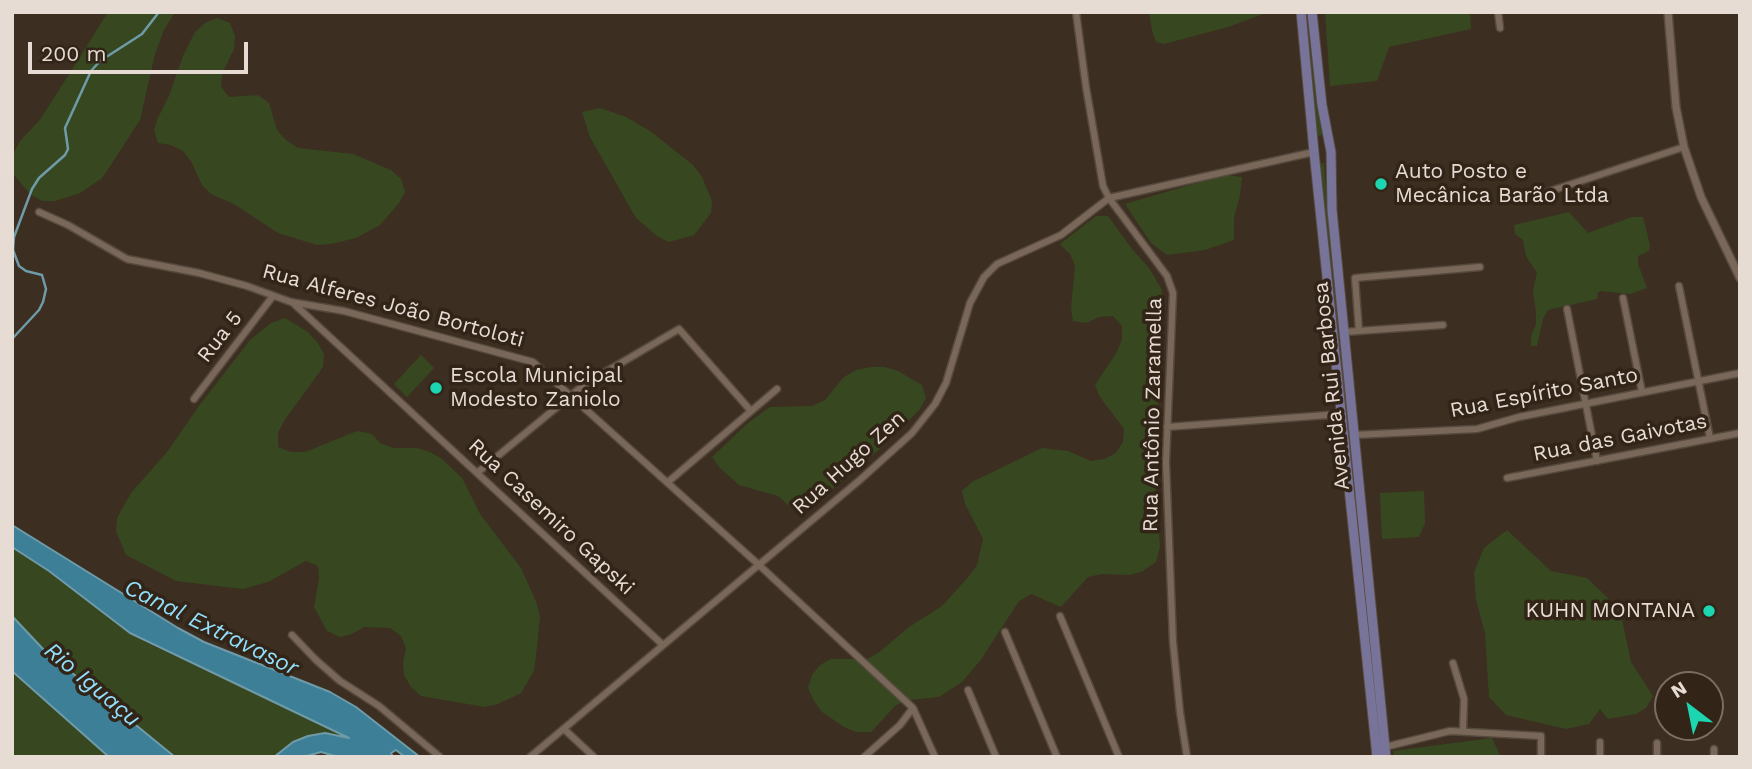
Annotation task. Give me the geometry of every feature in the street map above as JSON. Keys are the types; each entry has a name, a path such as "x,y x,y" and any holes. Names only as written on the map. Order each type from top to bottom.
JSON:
{"main road":[{"name":"Avenida Rui Barbosa","path":"1301,12 1377,757"},
{"name":"Avenida Rui Barbosa","path":"1312,12 1322,105 1330,149 1330,189 1386,752"},
{"path":"1314,150 1320,141 1326,142 1330,149"}],"street":[{"name":"Rua Antônio Zaramella","path":"1076,12 1099,174 1109,198 1161,268 1173,293 1167,427 1173,642 1187,757"},
{"path":"1499,12 1500,28"},
{"path":"1668,12 1676,107 1684,147 1701,197 1740,278"},
{"path":"1526,200 1684,147"},
{"name":"Rua Hugo Zen","path":"530,757 881,462 925,418 946,383 966,313 977,289 991,269 1061,235 1109,198 1314,150"},
{"name":"Rua Alferes João Bortoloti","path":"40,212 127,259 199,273 291,302 344,311 527,359 540,366 912,708"},
{"path":"1359,331 1355,278 1480,267"},
{"path":"1679,286 1710,438"},
{"name":"Rua 5","path":"194,399 273,296"},
{"path":"1623,298 1642,392"},
{"name":"Rua Casemiro Gapski","path":"291,302 663,645"},
{"path":"1567,309 1597,461"},
{"path":"1344,332 1443,325"},
{"path":"477,473 571,394 602,372 679,329 751,411"},
{"name":"Rua Espírito Santo","path":"1354,435 1469,430 1740,373"},
{"path":"668,482 777,389"},
{"path":"1167,427 1341,414"},
{"name":"Rua das Gaivotas","path":"1507,478 1740,433"},
{"path":"1060,616 1119,757"},
{"path":"1005,632 1057,757"},
{"path":"292,635 340,681 379,706 440,757"},
{"path":"1453,663 1464,699 1462,731"},
{"path":"968,690 996,757"},
{"path":"864,757 900,725 912,708 935,757"},
{"path":"564,729 594,757"},
{"path":"1386,752 1438,733 1462,731 1541,736 1541,757"},
{"path":"1600,742 1600,757"},
{"path":"1657,743 1657,757"}],"green space":[{"path":"108,12 175,12 164,30 155,54 140,120 102,178 80,193 55,201 42,201 30,194 13,174 12,156 20,141 39,121"},
{"path":"1149,12 1269,12 1228,27 1164,44 1156,42"},
{"path":"1304,12 1308,12 1322,135 1317,136"},
{"path":"1325,12 1470,12 1471,29 1389,47 1377,81 1330,86"},
{"path":"217,18 230,23 235,36 234,49 222,74 221,87 229,97 258,95 269,103 277,130 298,148 353,154 391,170 401,179 405,192 380,225 356,238 331,244 317,245 278,233 234,204 211,194 202,185 191,161 183,151 158,143 154,130 183,56 195,32 205,23"},
{"path":"600,108 626,117 650,131 693,165 702,177 712,201 711,213 694,235 669,242 657,236 636,218 590,137 586,125 582,112"},
{"path":"1324,163 1340,346 1337,346 1319,164"},
{"path":"1224,175 1242,177 1234,218 1234,240 1205,250 1167,255 1151,243 1125,204"},
{"path":"1569,212 1588,233 1632,217 1643,217 1650,245 1649,251 1638,256 1638,264 1647,288 1630,294 1601,291 1598,292 1597,299 1548,310 1543,319 1537,346 1531,346 1531,336 1536,324 1533,290 1537,273 1526,256 1523,240 1515,234 1514,225"},
{"path":"1096,216 1108,216 1149,268 1162,290 1162,372 1158,399 1156,496 1160,547 1156,562 1143,571 1130,575 1102,574 1088,577 1061,607 1031,594 1019,601 980,661 962,682 939,697 909,700 896,705 871,732 856,732 844,727 822,712 814,701 808,688 812,675 820,665 831,659 867,659 878,653 909,627 942,606 969,576 977,565 983,539 965,504 962,491 972,482 1042,448 1068,451 1091,461 1116,453 1123,442 1124,429 1100,397 1095,385 1117,352 1122,339 1122,326 1113,316 1099,317 1086,323 1073,321 1071,308 1075,266 1070,254 1060,244"},
{"path":"285,318 308,332 324,354 323,367 278,433 278,447 291,452 305,452 357,431 372,434 380,443 393,448 417,448 430,452 442,459 462,478 480,514 521,568 537,604 540,617 534,671 521,693 485,707 421,696 411,687 404,675 406,648 401,636 390,628 364,627 340,637 327,631 314,607 319,579 318,566 306,561 268,582 243,589 176,581 126,555 116,531 117,518 131,493 167,452 250,340 271,323"},
{"path":"421,355 434,368 407,397 394,384"},
{"path":"871,367 898,371 922,385 926,398 920,409 882,447 812,506 800,511 778,496 739,485 712,457 748,423 770,407 812,406 825,400 844,377 856,370"},
{"path":"1424,491 1425,523 1419,537 1382,539 1380,493"},
{"path":"1507,530 1551,571 1587,578 1608,598 1622,619 1631,662 1653,696 1646,708 1636,714 1608,719 1600,709 1589,724 1566,729 1506,715 1489,697 1485,633 1476,600 1474,572 1484,548"},
{"path":"12,547 49,571 129,633 353,739 293,742 274,757 175,757 44,650 12,616"},
{"path":"12,672 67,718 109,757 12,757"},
{"path":"1492,738 1501,757 1394,757 1393,751"}],"water":[{"path":"12,525 204,642 330,692 356,707 420,757 405,757 396,750 391,753 393,757 338,757 321,752 303,757 274,757 293,742 308,736 325,733 349,738 130,633 49,571 12,547"},
{"name":"Rio Iguaçu","path":"12,616 44,650 175,757 109,757 12,671"}],"waterway":[{"path":"12,339 39,310 46,289 42,275 26,271 19,266 13,250 14,237 32,189 39,178 65,155 68,149 65,128 91,71 100,61 142,34 159,12"}],"place":[{"name":"Auto Posto e Mecânica Barão Ltda","path":"1381,184"},
{"name":"Escola Municipal Modesto Zaniolo","path":"436,388"},
{"name":"KUHN MONTANA","path":"1709,611"}],"water label":[{"name":"Canal Extravasor","path":"211,628"}]}
